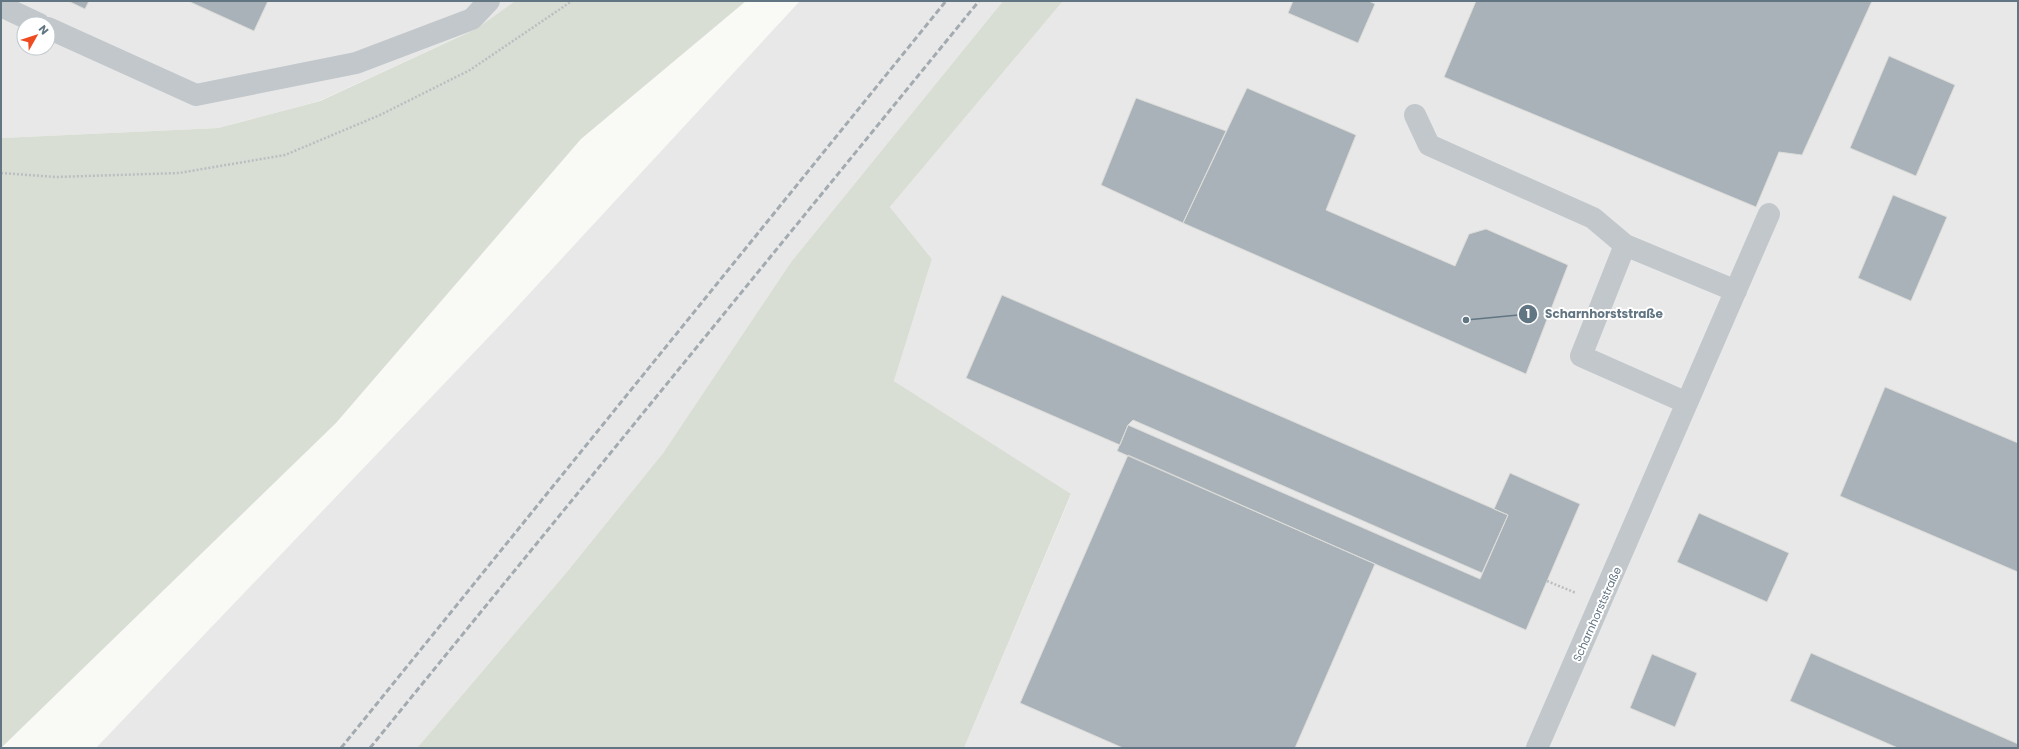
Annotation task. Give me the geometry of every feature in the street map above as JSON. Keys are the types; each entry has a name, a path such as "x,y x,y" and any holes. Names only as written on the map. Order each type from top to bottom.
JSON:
{"street":[{"path":"56,32 196,95 356,63 472,19 489,1"},
{"path":"1,6 22,16"},
{"path":"1415,115 1429,145 1593,218 1625,245 1736,291"},
{"name":"Scharnhorststraße","path":"1537,748 1769,214"},
{"path":"1625,245 1581,356 1687,403"}],"path":[{"path":"1,172 56,177 180,174 286,155 380,115 470,70 572,1"},
{"path":"1547,581 1577,594"}],"shaded area":[{"path":"1,1 515,1 476,29 319,101 218,128 1,138"},
{"path":"515,1 746,1 581,139 336,423 1,748 1,138 218,128 320,101 476,29"},
{"path":"800,1 1003,1 791,262 663,453 566,573 417,748 96,748 505,320"},
{"path":"1003,1 1063,1 890,207 932,259 894,381 1071,494 964,748 417,748 566,573 663,453 791,262"},
{"path":"1063,1 2018,1 2018,748 964,748 1071,495 894,381 932,259 890,207"}],"building":[{"path":"68,1 89,1 85,9"},
{"path":"188,1 268,1 254,31"},
{"path":"1293,1 1369,1 1375,4 1358,43 1288,13"},
{"path":"1476,1 1872,1 1802,155 1779,152 1756,207 1444,77"},
{"path":"1889,56 1955,85 1916,176 1850,148"},
{"path":"1247,88 1356,135 1326,210 1455,266 1469,234 1486,229 1568,265 1526,374 1183,223"},
{"path":"1136,98 1226,131 1183,223 1101,185"},
{"path":"1893,195 1947,217 1911,301 1858,278"},
{"path":"1002,295 1508,515 1482,573 1133,420 1128,425 1120,445 966,378"},
{"path":"1885,387 2018,443 2018,572 1840,496"},
{"path":"1128,425 1480,579 1508,515 1494,509 1510,473 1580,504 1526,630 1117,451"},
{"path":"1128,455 1375,564 1295,748 1123,748 1020,703"},
{"path":"1699,513 1789,553 1767,602 1677,562"},
{"path":"1811,653 2018,744 2018,748 1898,748 1790,701"},
{"path":"1652,654 1697,673 1675,727 1630,708"}],"railway":[{"path":"341,748 946,1"},
{"path":"370,748 979,1"}],"place":[{"name":"Scharnhorststraße","path":"1466,320"}]}
